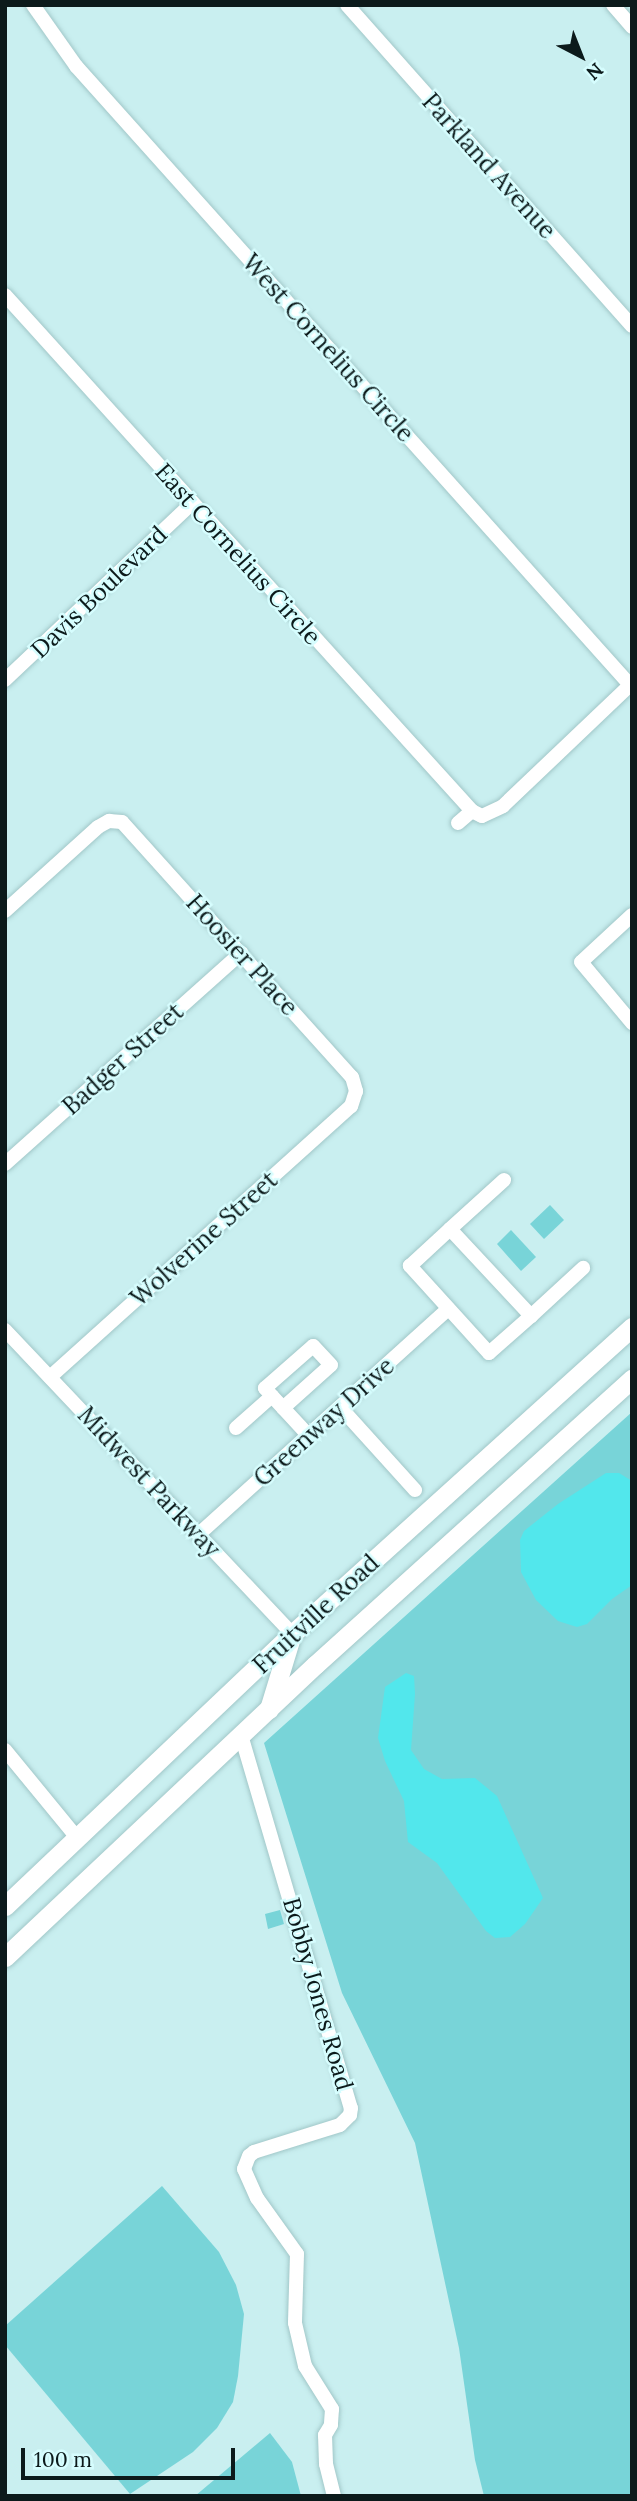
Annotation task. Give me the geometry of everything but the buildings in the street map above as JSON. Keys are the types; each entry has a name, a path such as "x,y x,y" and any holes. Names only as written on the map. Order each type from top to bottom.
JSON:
{"main road":[{"name":"Fruitville Road","path":"5,1906 292,1634 632,1327"},
{"name":"Fruitville Road","path":"5,1957 241,1735 632,1379"},
{"path":"269,1710 292,1634"}],"street":[{"name":"West Cornelius Circle","path":"33,5 76,66 631,684"},
{"name":"Parkland Avenue","path":"347,5 632,326"},
{"path":"612,5 632,27"},
{"name":"East Cornelius Circle","path":"5,295 477,814"},
{"name":"Davis Boulevard","path":"5,680 192,503"},
{"path":"458,823 503,806 631,684"},
{"name":"Hoosier Place","path":"5,911 98,827 116,821 129,828 352,1077 355,1098"},
{"path":"632,915 581,962 632,1023"},
{"name":"Badger Street","path":"5,1164 241,953"},
{"name":"Wolverine Street","path":"50,1377 351,1106 355,1098"},
{"path":"505,1180 410,1266 448,1309 489,1353 583,1268"},
{"path":"450,1229 531,1315"},
{"name":"Greenway Drive","path":"199,1534 448,1309"},
{"name":"Midwest Parkway","path":"5,1330 292,1634"},
{"path":"283,1408 331,1365 313,1346 265,1388 272,1396 283,1408 309,1436"},
{"path":"236,1429 272,1396"},
{"path":"340,1407 415,1490"},
{"name":"Bobby Jones Road","path":"241,1735 351,2108 350,2115 340,2125 254,2152 249,2156 244,2169 257,2198 297,2254 295,2323 305,2366 332,2409 331,2425 325,2435 326,2464 334,2496"},
{"path":"5,1750 78,1839"}],"shaded area":[{"path":"550,1205 564,1220 544,1239 530,1224"},
{"path":"511,1230 536,1257 521,1271 497,1244"},
{"path":"632,1412 632,2496 484,2496 475,2460 459,2348 415,2143 342,1993 264,1743"},
{"path":"606,1473 619,1473 632,1481 632,1585 612,1599 587,1624 577,1627 558,1621 536,1600 521,1572 520,1540 524,1531 558,1504"},
{"path":"406,1673 414,1676 411,1750 424,1769 442,1779 475,1778 497,1796 543,1898 525,1924 510,1937 495,1938 486,1931 437,1863 408,1842 404,1801 385,1761 378,1738 385,1687"},
{"path":"280,1910 284,1924 268,1929 265,1914"},
{"path":"162,2186 219,2252 236,2285 244,2314 238,2376 233,2402 217,2428 193,2452 130,2494 5,2345 5,2326"},
{"path":"270,2433 292,2462 301,2496 195,2496"}]}
